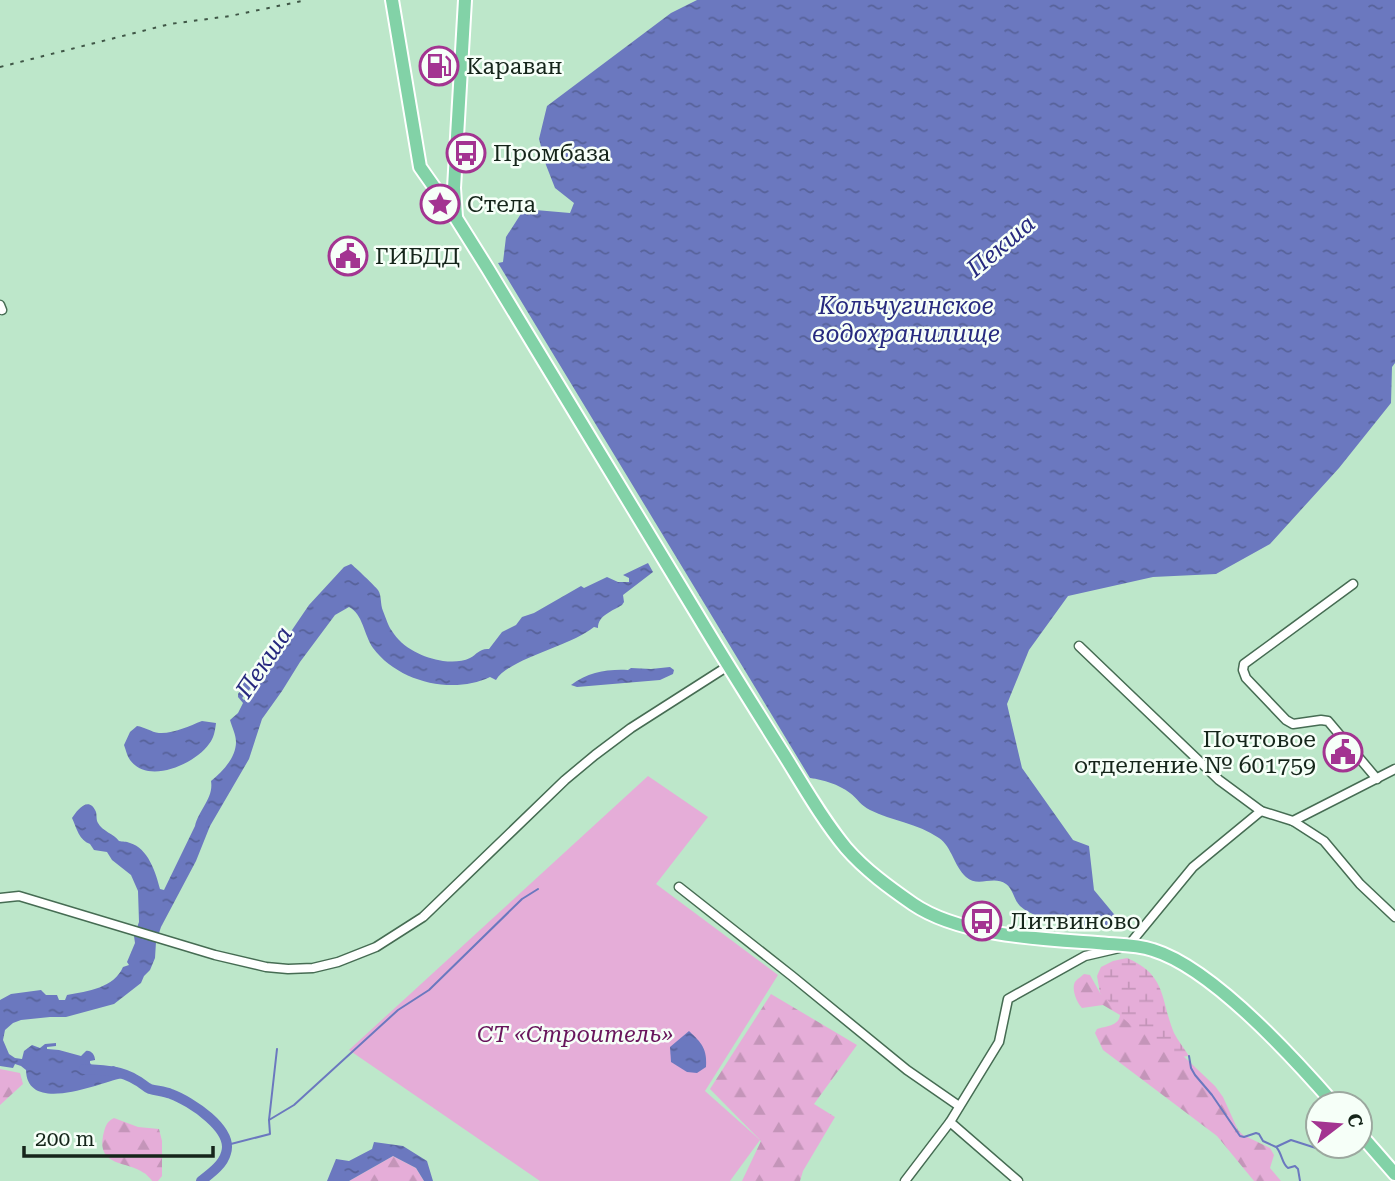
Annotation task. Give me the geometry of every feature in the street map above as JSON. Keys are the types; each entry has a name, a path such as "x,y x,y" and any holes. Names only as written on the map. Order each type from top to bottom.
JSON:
{"main road":[{"path":"392,0 421,167 457,218 728,666 847,848 885,884 918,907 948,921 1003,934 1144,947 1163,954 1189,968 1218,989 1266,1032 1321,1090"},
{"path":"457,218 454,188 465,0"},
{"path":"1374,1150 1395,1174"}],"street":[{"path":"1353,584 1244,664 1242,670 1246,678 1286,720 1293,724 1328,721 1377,779"},
{"path":"1079,646 1219,780 1261,811 1293,821 1324,841 1360,884 1395,917"},
{"path":"0,898 19,896 215,955 266,967 313,968 338,962 376,947 423,917 565,780 595,755 631,728 728,666"},
{"path":"1293,821 1395,769"},
{"path":"905,1181 950,1122 999,1042 1007,999 1085,956 1128,946 1193,867 1261,811"},
{"path":"679,887 907,1070 959,1106"},
{"path":"950,1122 1018,1181"}],"green space":[{"name":"СТ «Строитель»","path":"648,776 708,817 656,884 778,975 705,1091 760,1140 730,1181 540,1181 349,1050"},
{"path":"1127,958 1140,965 1156,980 1174,1033 1189,1056 1180,1057 1158,1048 1143,1031 1124,1019 1100,993 1097,976 1101,967"},
{"path":"1084,974 1090,975 1100,993 1178,1051 1215,1086 1238,1130 1270,1148 1274,1155 1270,1168 1281,1181 1254,1181 1217,1136 1103,1050 1095,1033 1097,1029 1115,1023 1120,1015 1103,1005 1082,1008 1074,985"},
{"path":"771,994 857,1045 814,1104 835,1117 803,1171 800,1181 742,1181 761,1141 710,1089"},
{"path":"0,1069 20,1073 23,1084 0,1105"},
{"path":"114,1118 138,1127 159,1129 162,1141 162,1176 158,1181 152,1181 137,1169 115,1162 105,1153 102,1146 104,1130"},
{"path":"393,1156 416,1168 424,1181 349,1181"}],"water":[{"name":"Кольчугинское водохранилище","path":"697,0 1395,0 1395,363 1392,367 1391,403 1339,468 1270,544 1216,574 1153,577 1068,596 1029,650 1007,704 1022,768 1073,840 1089,846 1094,890 1118,919 1113,928 1064,923 1039,917 1018,904 1006,884 975,881 966,877 939,838 870,810 836,785 810,778 498,263 503,262 506,237 524,209 570,213 574,203 555,188 546,165 539,139 547,106 671,13"},
{"path":"648,563 653,572 623,595 622,605 603,617 598,628 594,627 526,659 503,672 496,680 490,677 460,685 443,685 411,677 384,660 373,648 354,610 349,607 335,615 262,719 249,759 210,826 196,861 161,927 155,958 141,983 114,1004 66,1017 21,1020 5,1030 3,1040 9,1054 15,1058 22,1059 24,1051 32,1045 40,1048 45,1044 56,1043 56,1046 47,1049 81,1056 90,1051 95,1060 90,1063 98,1073 113,1066 129,1072 128,1079 122,1078 82,1090 51,1094 38,1091 29,1083 26,1070 21,1066 0,1066 0,1000 11,994 41,990 46,995 57,995 59,1000 65,1000 67,995 107,984 123,967 129,965 127,962 135,943 134,936 139,922 138,891 131,875 112,860 107,852 94,850 81,837 72,818 74,815 87,804 93,807 97,822 102,828 119,841 129,842 142,850 160,889 164,890 208,799 211,781 224,769 234,754 236,739 230,720 238,713 243,703 238,694 243,682 262,666 242,698 244,700 252,694 309,605 344,567 351,564 378,590 388,624 396,637 414,651 453,662 489,649 502,632 516,625 522,617 581,586 584,588 607,577 618,582 629,582 629,578 623,575"},
{"path":"670,667 674,670 673,674 660,680 577,687 571,685 591,674 606,671"},
{"path":"202,721 216,723 212,739 202,751 183,764 171,769 148,771 138,767 128,757 124,745 130,732 137,726 164,733"},
{"path":"689,1031 706,1055 706,1067 697,1073 687,1072 671,1062 670,1047"},
{"path":"374,1142 403,1146 427,1161 433,1181 424,1181 416,1168 393,1156 349,1181 327,1181 336,1159 349,1161 372,1149"}],"waterway":[{"path":"227,1145 270,1134 269,1120 294,1105 398,1010 429,990 522,899 538,889"},
{"path":"269,1120 277,1049"},
{"path":"1189,1056 1195,1075 1240,1136 1256,1133 1263,1141 1276,1147 1291,1140 1304,1144"},
{"name":"Пекша","path":"84,1069 124,1074 150,1089 179,1098 209,1117 223,1135 227,1144 226,1153 219,1165 201,1181"},
{"path":"1277,1148 1286,1166 1295,1166 1298,1169 1300,1181"}],"railway":[{"path":"0,67 170,24 230,16 307,0"}],"place":[{"name":"Караван","path":"439,66"},
{"name":"Промбаза","path":"466,153"},
{"name":"Стела","path":"440,204"},
{"name":"ГИБДД","path":"348,256"},
{"name":"Почтовое отделение № 601759","path":"1343,752"},
{"name":"Литвиново","path":"982,921"}]}
